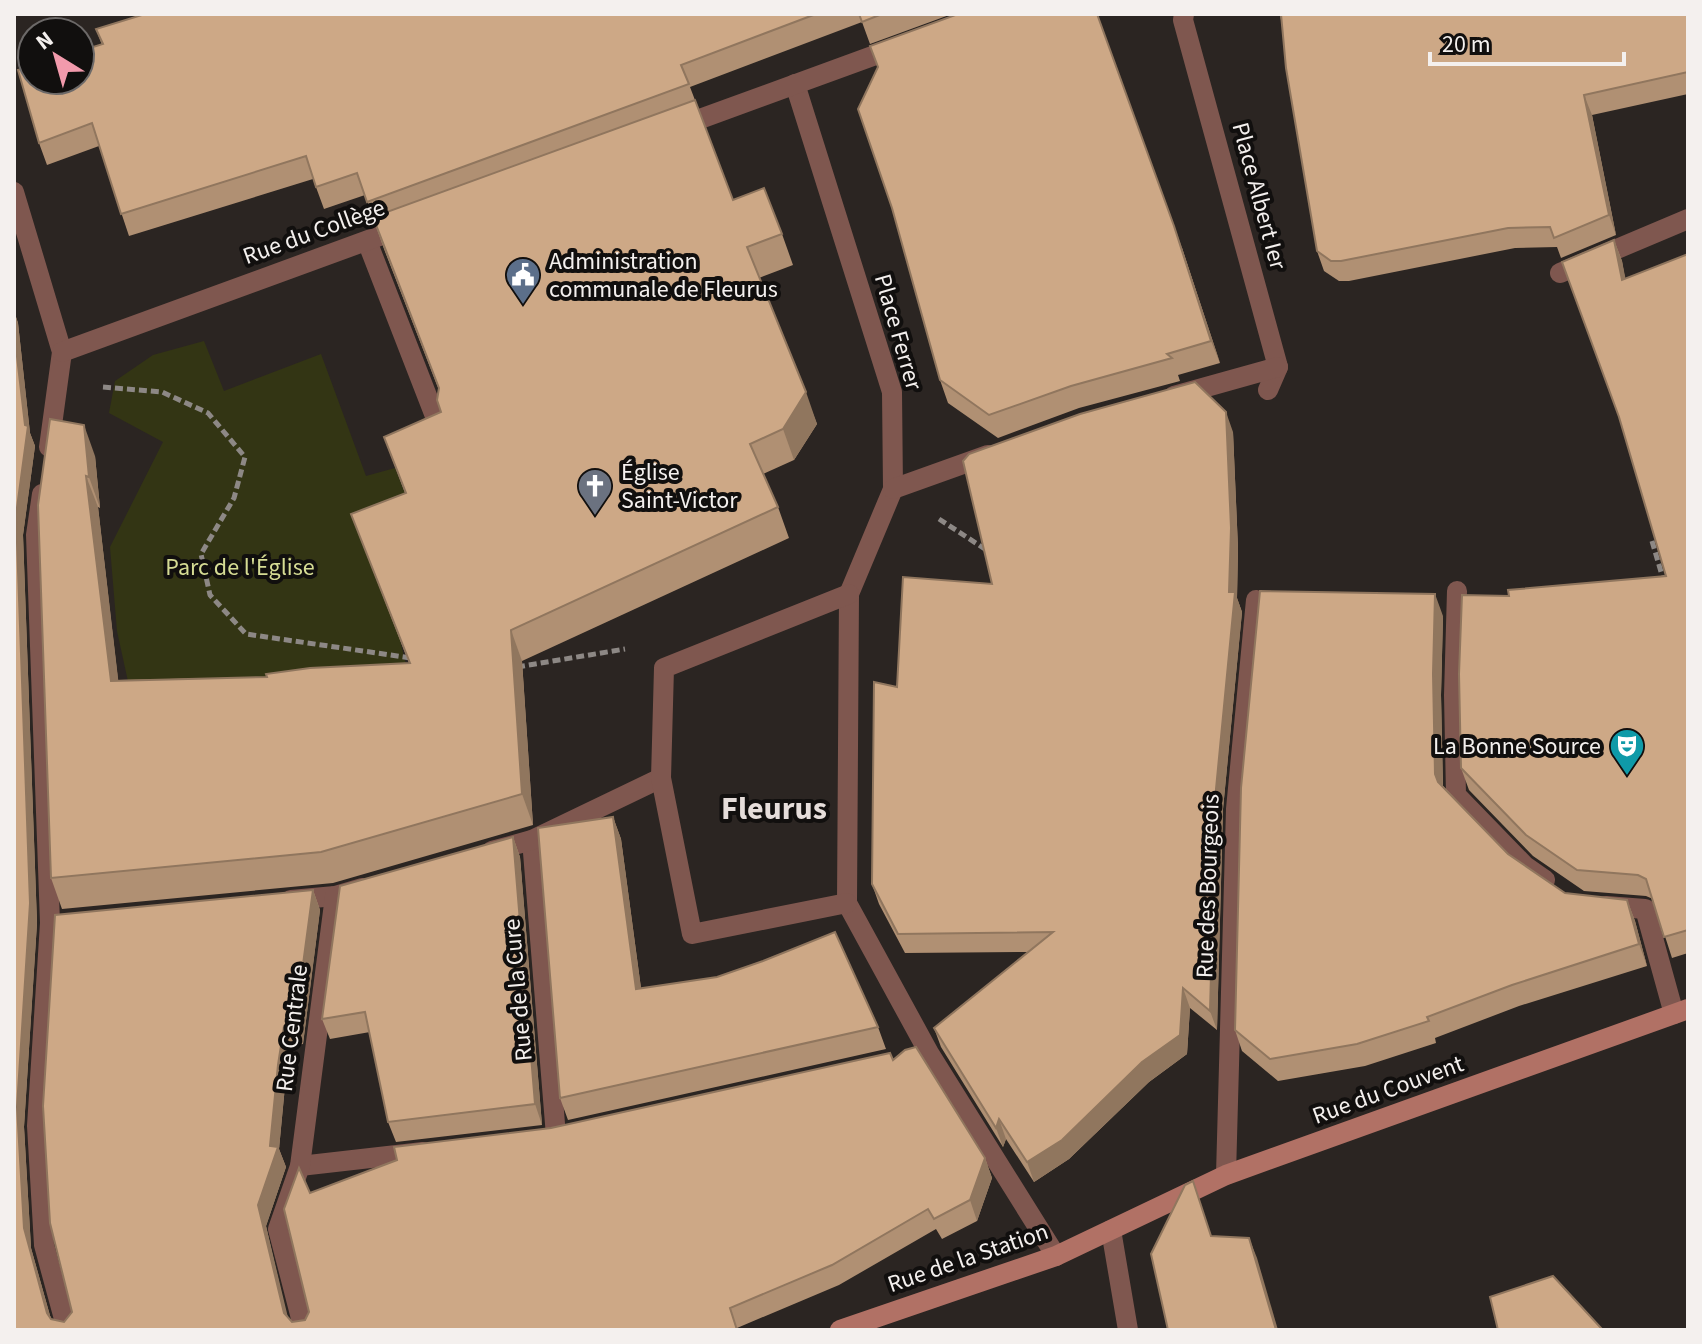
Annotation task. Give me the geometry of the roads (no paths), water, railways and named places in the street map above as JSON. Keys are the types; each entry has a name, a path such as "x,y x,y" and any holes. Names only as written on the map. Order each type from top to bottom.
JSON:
{"main road":[{"name":"Rue du Couvent","path":"1111,1230 1226,1175 1681,1012"},
{"name":"Rue de la Station","path":"840,1330 1056,1256 1111,1230"}],"street":[{"name":"Place Albert Ier","path":"1184,14 1183,20 1278,367"},
{"path":"662,133 920,38"},
{"name":"Place Ferrer","path":"795,84 892,392 893,489 849,594 847,903 921,1055 1056,1256"},
{"path":"14,192 17,218 62,352 36,535 58,922 37,1126 44,1245 67,1330"},
{"name":"Rue du Collège","path":"62,352 426,219"},
{"path":"1560,273 1688,219"},
{"path":"367,241 438,424"},
{"path":"1268,390 1278,367"},
{"path":"1158,400 1278,367"},
{"path":"893,489 1010,447"},
{"path":"1457,591 1454,695 1456,795 1525,866 1558,889"},
{"path":"847,903 692,934 661,778 664,668 849,594"},
{"name":"Rue des Bourgeois","path":"1226,1175 1236,809 1256,600"},
{"path":"471,857 532,840 661,778"},
{"name":"Rue de la Cure","path":"532,840 557,1135"},
{"path":"271,902 335,896 380,883"},
{"name":"Rue Centrale","path":"304,1330 278,1229 300,1166 335,896"},
{"path":"1580,904 1645,909 1681,1012"},
{"path":"300,1166 438,1150"},
{"path":"1111,1230 1128,1330"}],"place":[{"name":"Administration communale de Fleurus","path":"523,306"},
{"name":"Église Saint-Victor","path":"595,517"},
{"name":"La Bonne Source","path":"1627,777"}],"district":[{"name":"Fleurus","path":"774,809"}],"park label":[{"name":"Parc de l'Église","path":"240,567"}]}
